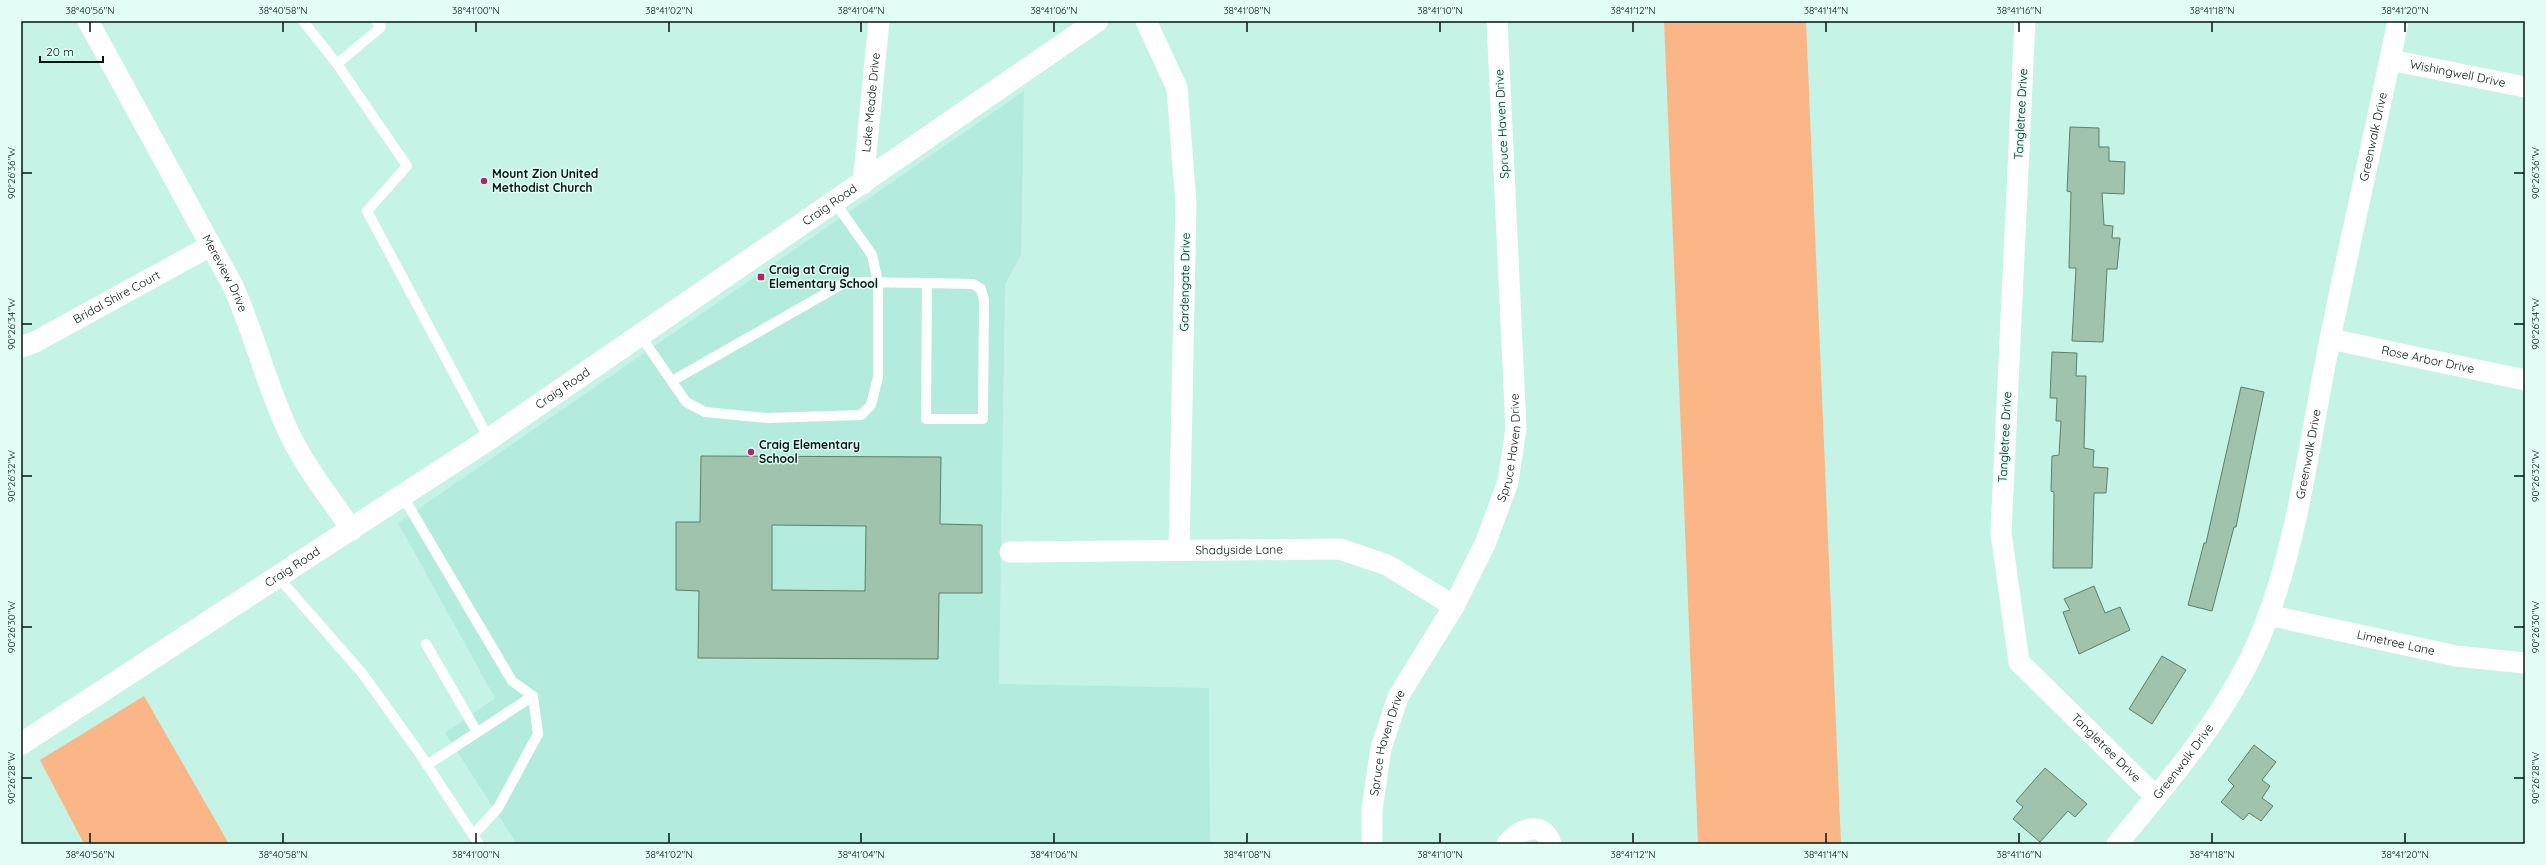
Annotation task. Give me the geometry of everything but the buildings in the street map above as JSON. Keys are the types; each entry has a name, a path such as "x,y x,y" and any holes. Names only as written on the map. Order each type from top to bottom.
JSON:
{"main road":[{"name":"Craig Road","path":"21,744 352,530 402,495 489,439 834,201 863,184 1097,21"}],"street":[{"name":"Mereview Drive","path":"88,21 210,246 249,322 285,424 304,460 352,530"},
{"name":"Lake Meade Drive","path":"863,184 879,21"},
{"name":"Gardengate Drive","path":"1146,21 1177,88 1186,204 1179,550"},
{"name":"Spruce Haven Drive","path":"1372,844 1372,810 1381,748 1398,697 1454,606 1485,544 1508,482 1516,428 1497,21"},
{"name":"Tangletree Drive","path":"2025,21 2001,532 2019,662 2156,796"},
{"name":"Greenwalk Drive","path":"2117,844 2212,726 2252,654 2268,615 2286,559 2330,339 2398,21"},
{"name":"Wishingwell Drive","path":"2390,60 2525,87"},
{"name":"Bridal Shire Court","path":"22,348 210,246"},
{"name":"Rose Arbor Drive","path":"2330,339 2525,380"},
{"name":"Shadyside Lane","path":"1010,552 1340,549 1387,565 1454,606"},
{"name":"Limetree Lane","path":"2268,615 2449,655 2525,663"},
{"path":"1507,844 1524,829 1540,829 1549,835 1552,844"}],"lane":[{"path":"303,21 337,64 407,166 367,211 489,439"},
{"path":"337,64 381,27 376,21"},
{"path":"640,335 686,402 705,412 766,418 861,416 871,405 878,377 878,282 872,255 834,201"},
{"path":"672,382 846,282 878,282 927,283 974,284 981,289 984,300 982,419 926,419 927,283"},
{"path":"402,495 512,681 533,696 538,734 498,808 474,834"},
{"path":"278,577 362,674 427,765 474,834 479,844"},
{"path":"426,644 477,732"},
{"path":"427,765 533,696"}],"shaded area":[{"path":"1664,21 1806,21 1841,844 1698,844"},
{"name":"Craig Elementary School","path":"1024,91 1021,255 1005,284 999,684 1209,688 1210,844 517,844 445,733 495,698 398,523"},
{"path":"144,696 229,844 84,844 40,760"}],"place":[{"name":"Mount Zion United Methodist Church","path":"484,181"},
{"name":"Craig at Craig Elementary School","path":"761,277"},
{"name":"Craig Elementary School","path":"751,452"}]}
